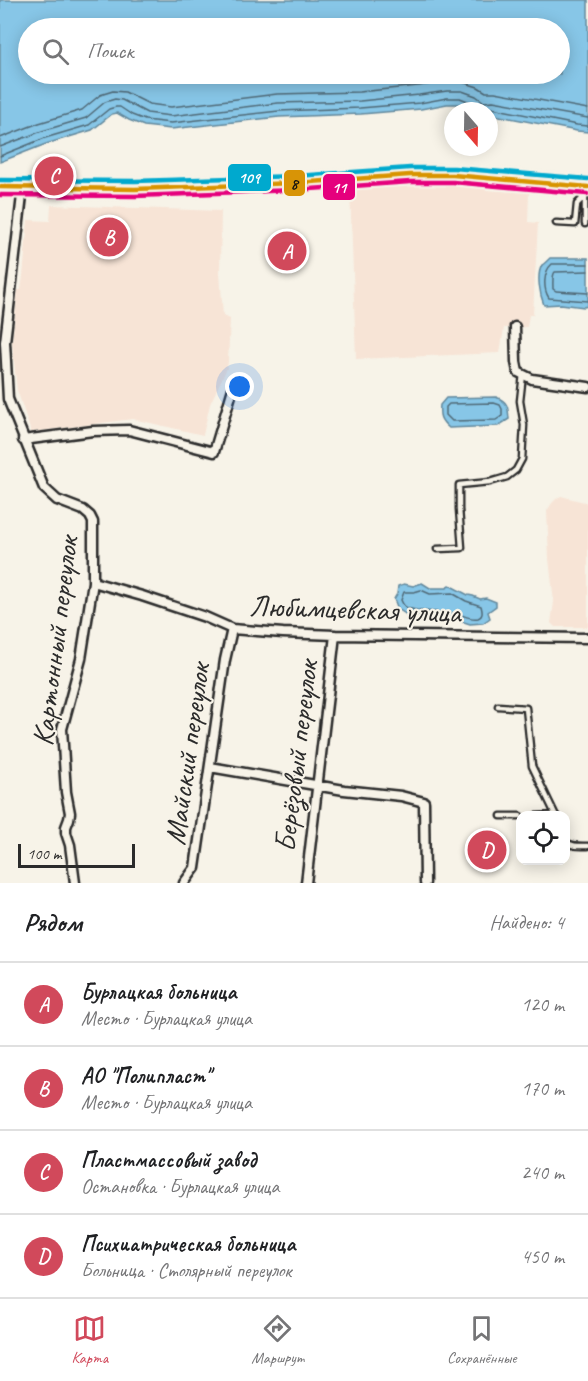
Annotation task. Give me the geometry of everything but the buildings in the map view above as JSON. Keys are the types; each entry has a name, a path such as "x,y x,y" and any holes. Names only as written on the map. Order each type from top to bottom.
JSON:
{"main road":[{"path":"0,187 146,188 453,175 586,190"}],"street":[{"name":"Картонный переулок","path":"23,187 5,342 8,399 44,488 57,500 83,510 93,522 93,582 81,659 62,729 66,792 70,813 66,833 70,845 75,883"},
{"path":"515,327 518,372 532,379 588,387"},
{"path":"23,440 93,431 129,430 214,452 235,382"},
{"name":"Любимцевская улица","path":"93,582 205,617 232,630 335,635 588,638"},
{"name":"Майский переулок","path":"184,883 195,868 225,660 232,630"},
{"name":"Берёзовый переулок","path":"306,883 335,635"},
{"path":"210,767 344,790 401,796 424,802 425,883"}],"lane":[{"path":"575,224 577,204 586,190"},
{"path":"556,223 586,225 586,190"},
{"path":"437,549 462,548 459,485 490,482 507,477 516,470 522,459 524,425 520,401 523,374"},
{"path":"498,706 526,708 532,766 554,811"},
{"path":"501,816 516,816"},
{"path":"570,845 588,846"}],"shaded area":[{"path":"431,180 485,186 486,190 529,193 528,222 538,223 533,315 529,315 527,327 504,328 500,353 356,359 350,187"},
{"path":"51,205 221,211 220,272 223,316 230,319 228,361 210,404 203,435 133,419 31,432 17,390 12,342 18,290 21,290 23,276 28,220 50,221"},
{"path":"561,496 588,503 588,627 555,627 551,623 554,602 547,511 552,503"}],"water":[{"path":"0,0 588,0 588,132 498,116 498,102 444,102 444,105 421,109 279,117 171,129 144,126 117,113 112,114 92,130 46,144 0,162"},
{"path":"550,258 588,258 588,306 544,305 539,274 542,265"},
{"path":"496,397 507,405 509,419 498,426 449,428 441,418 440,405 446,398"},
{"path":"422,583 430,588 447,588 449,585 468,595 496,602 496,606 488,612 490,618 483,623 470,624 455,619 407,615 398,609 394,599 398,586 404,584 413,586"}],"transit line":[{"name":"109","path":"0,180 135,181 296,176 410,168 454,168 588,179"},
{"name":"8","path":"0,187 135,189 296,183 410,175 453,175 588,187"},
{"name":"11","path":"0,195 135,196 296,190 410,182 453,182 587,194"}],"place":[{"name":"Пластмассовый завод","path":"54,176"},
{"name":"АО \"Полипласт\"","path":"109,237"},
{"name":"Бурлацкая больница","path":"287,251"},
{"name":"Психиатрическая больница","path":"487,850"}]}
